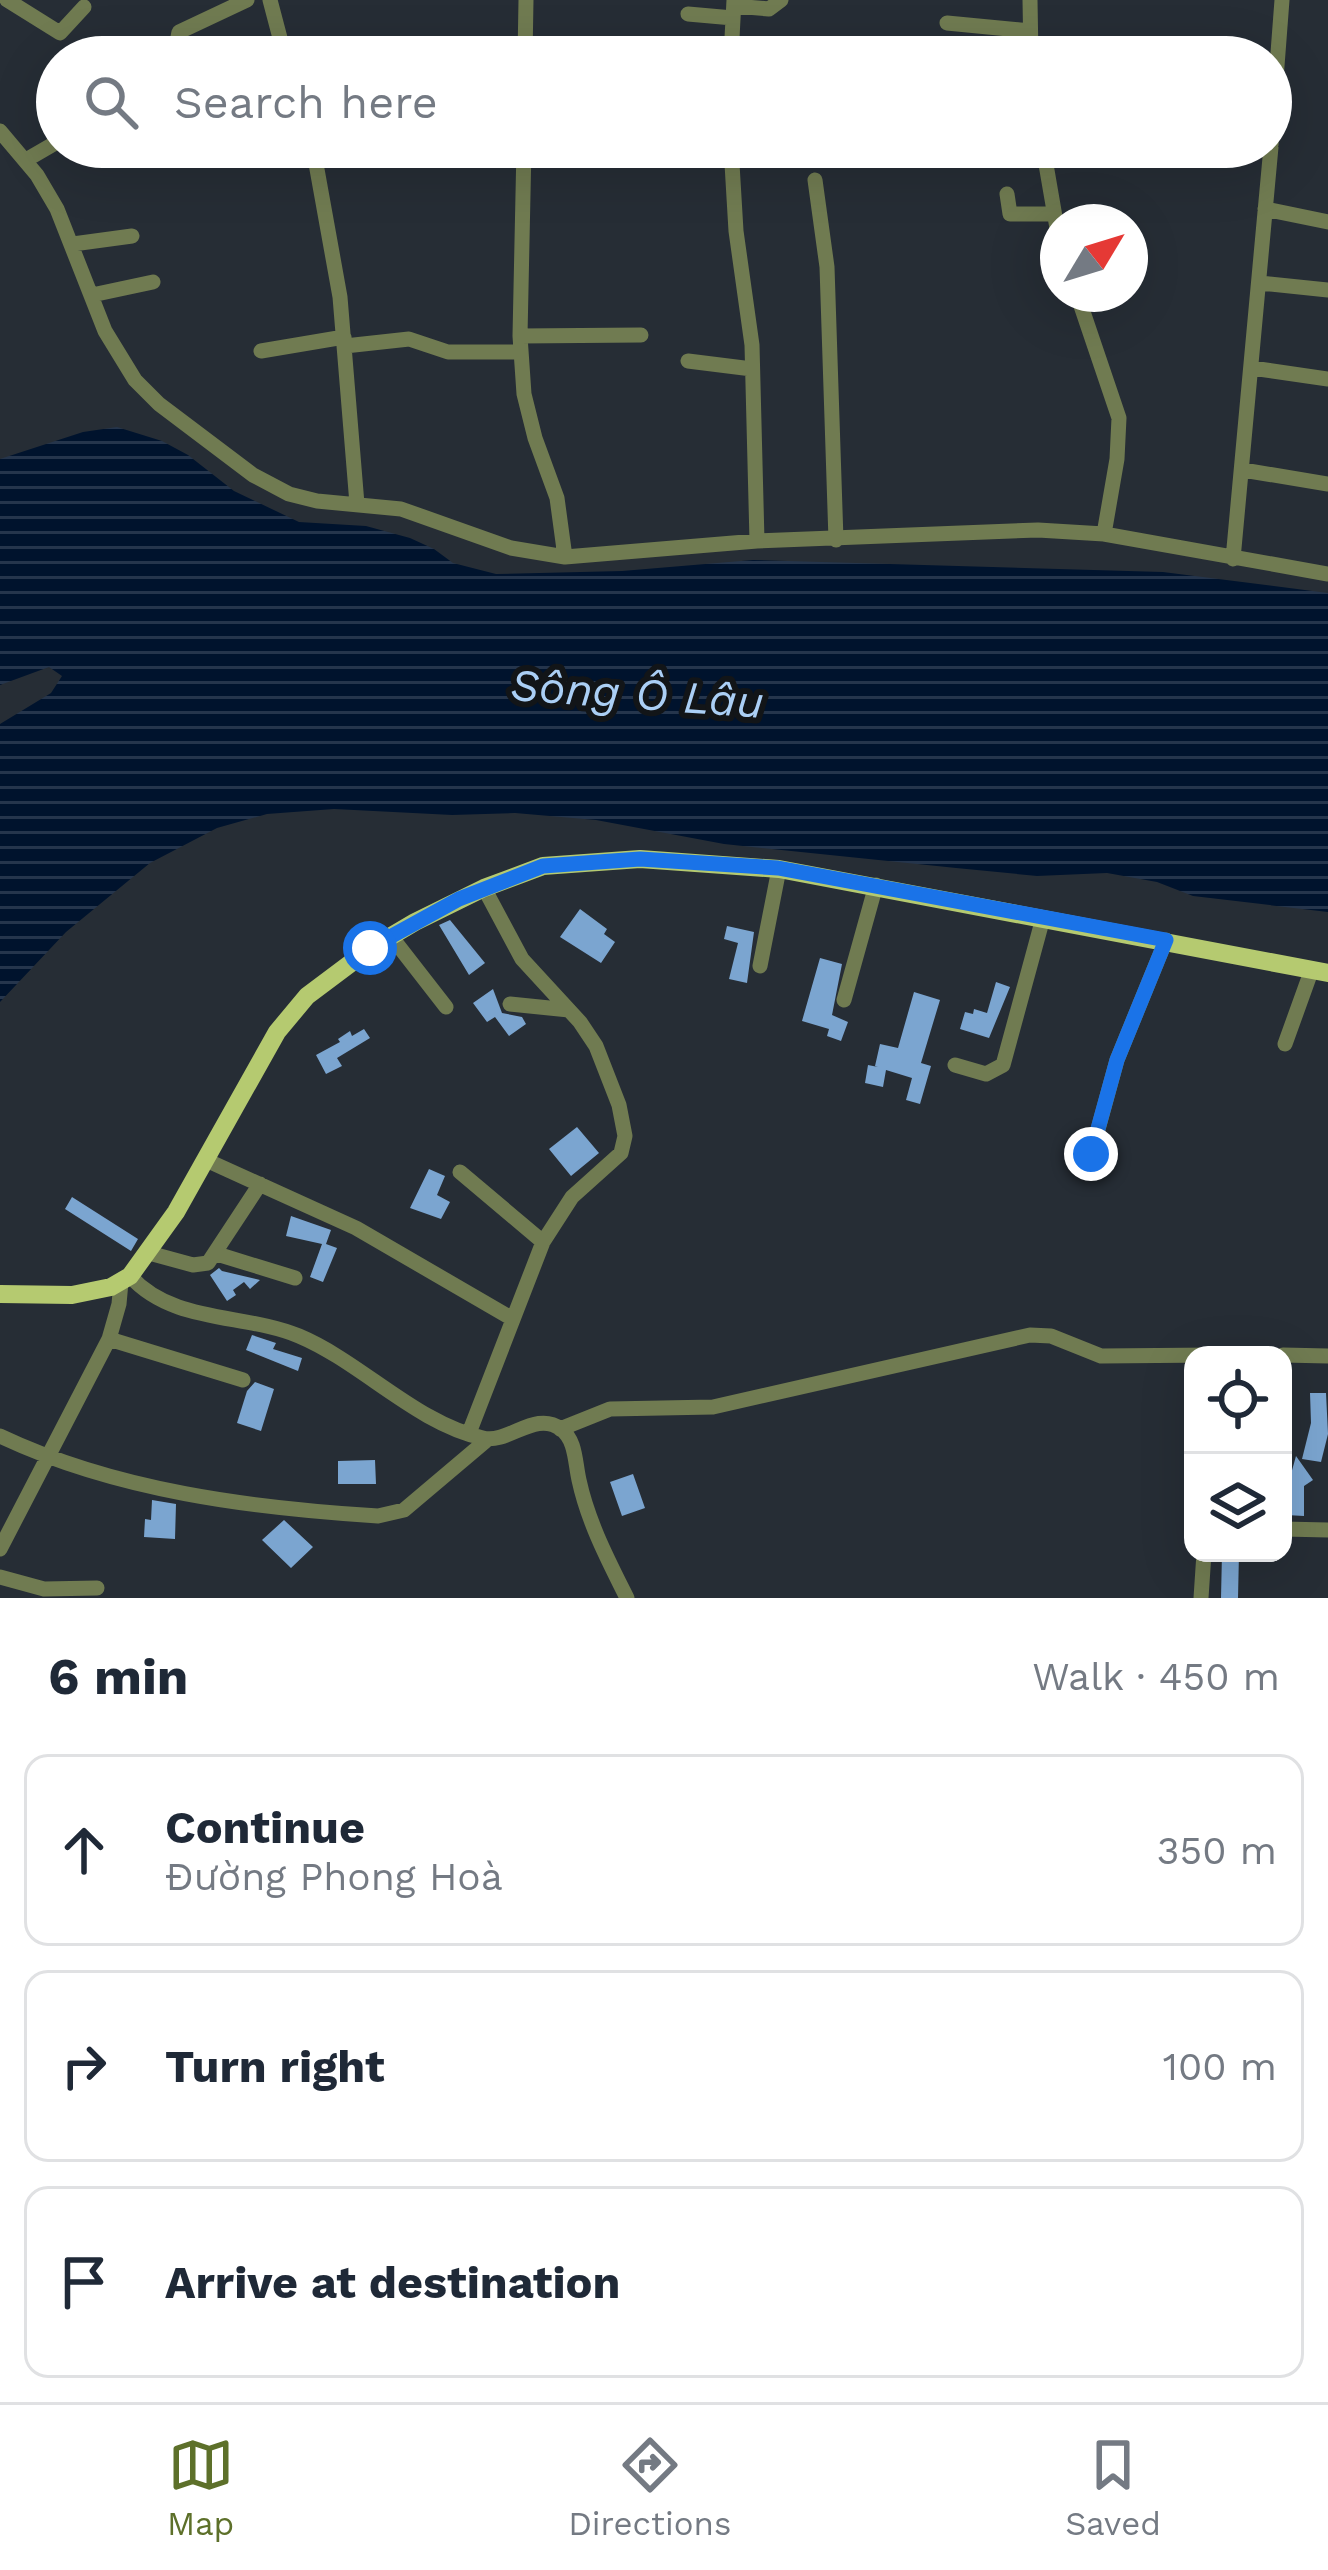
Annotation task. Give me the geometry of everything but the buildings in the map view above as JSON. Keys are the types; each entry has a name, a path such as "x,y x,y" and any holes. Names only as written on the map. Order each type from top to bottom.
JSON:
{"main road":[{"path":"0,1294 72,1295 125,1279 149,1253 267,1048 296,1007 389,935 484,888 543,866 678,860 778,868 1320,971"}],"street":[{"path":"7,0 60,33 84,7"},
{"path":"178,36 247,0"},
{"path":"270,0 279,36"},
{"path":"525,36 526,0"},
{"path":"688,14 769,9 781,0"},
{"path":"1030,0 1030,36"},
{"path":"1279,36 1282,0"},
{"path":"947,23 1030,32"},
{"path":"0,131 48,192 114,349 135,380 159,404 274,488 304,499 423,514 511,548 565,557 757,541 1009,531 1104,534 1328,574"},
{"path":"26,160 36,154"},
{"path":"318,168 345,341 357,505"},
{"path":"524,168 520,344 528,416 557,498 565,557"},
{"path":"732,168 752,369 757,541"},
{"path":"1046,168 1052,204"},
{"path":"1233,559 1269,168"},
{"path":"815,180 827,267 836,540"},
{"path":"1007,194 1010,214 1040,214"},
{"path":"1265,209 1328,222"},
{"path":"73,244 131,236"},
{"path":"92,295 153,282"},
{"path":"1260,283 1328,290"},
{"path":"1084,312 1119,418 1104,534"},
{"path":"261,351 409,339 448,352 641,335"},
{"path":"688,361 752,369"},
{"path":"1252,368 1328,379"},
{"path":"1243,470 1328,484"},
{"path":"760,966 778,868"},
{"path":"844,1000 876,885"},
{"path":"469,1433 543,1241 564,1207 617,1157 625,1142 619,1105 589,1034 523,959 484,888"},
{"path":"955,1065 986,1074 1003,1065 1043,918"},
{"path":"389,935 446,1006"},
{"path":"1091,1154 1117,1060 1166,940"},
{"path":"1285,1043 1320,971"},
{"path":"510,1004 568,1010"},
{"path":"206,1160 356,1228 511,1318"},
{"path":"460,1172 543,1241"},
{"path":"149,1253 200,1265 217,1254 260,1184"},
{"path":"217,1254 295,1279"},
{"path":"0,1549 109,1339 125,1279 186,1310 296,1335 427,1413 488,1439"},
{"path":"560,1429 610,1409 713,1407 1037,1334 1101,1356 1184,1355"},
{"path":"109,1339 243,1380"},
{"path":"1292,1355 1328,1356"},
{"path":"0,1436 48,1459 208,1498 379,1516 404,1510 488,1439 542,1423 560,1429 572,1444 588,1514 627,1598"},
{"path":"1292,1529 1328,1530"},
{"path":"1201,1598 1203,1562"},
{"path":"0,1576 44,1589 98,1588"}],"water":[{"name":"Sông Ô Lâu","path":"117,427 162,441 234,491 299,522 366,526 410,538 453,563 496,574 622,571 753,560 1163,572 1328,593 1328,912 1193,896 1157,882 1107,873 1037,876 724,844 596,820 334,809 267,814 217,828 150,863 66,932 0,1002 0,724 51,693 62,676 49,667 0,685 0,459 83,432"}],"route":[{"path":"370,948 459,899 543,866 640,859 778,868 1166,940 1117,1060 1091,1154"}]}
